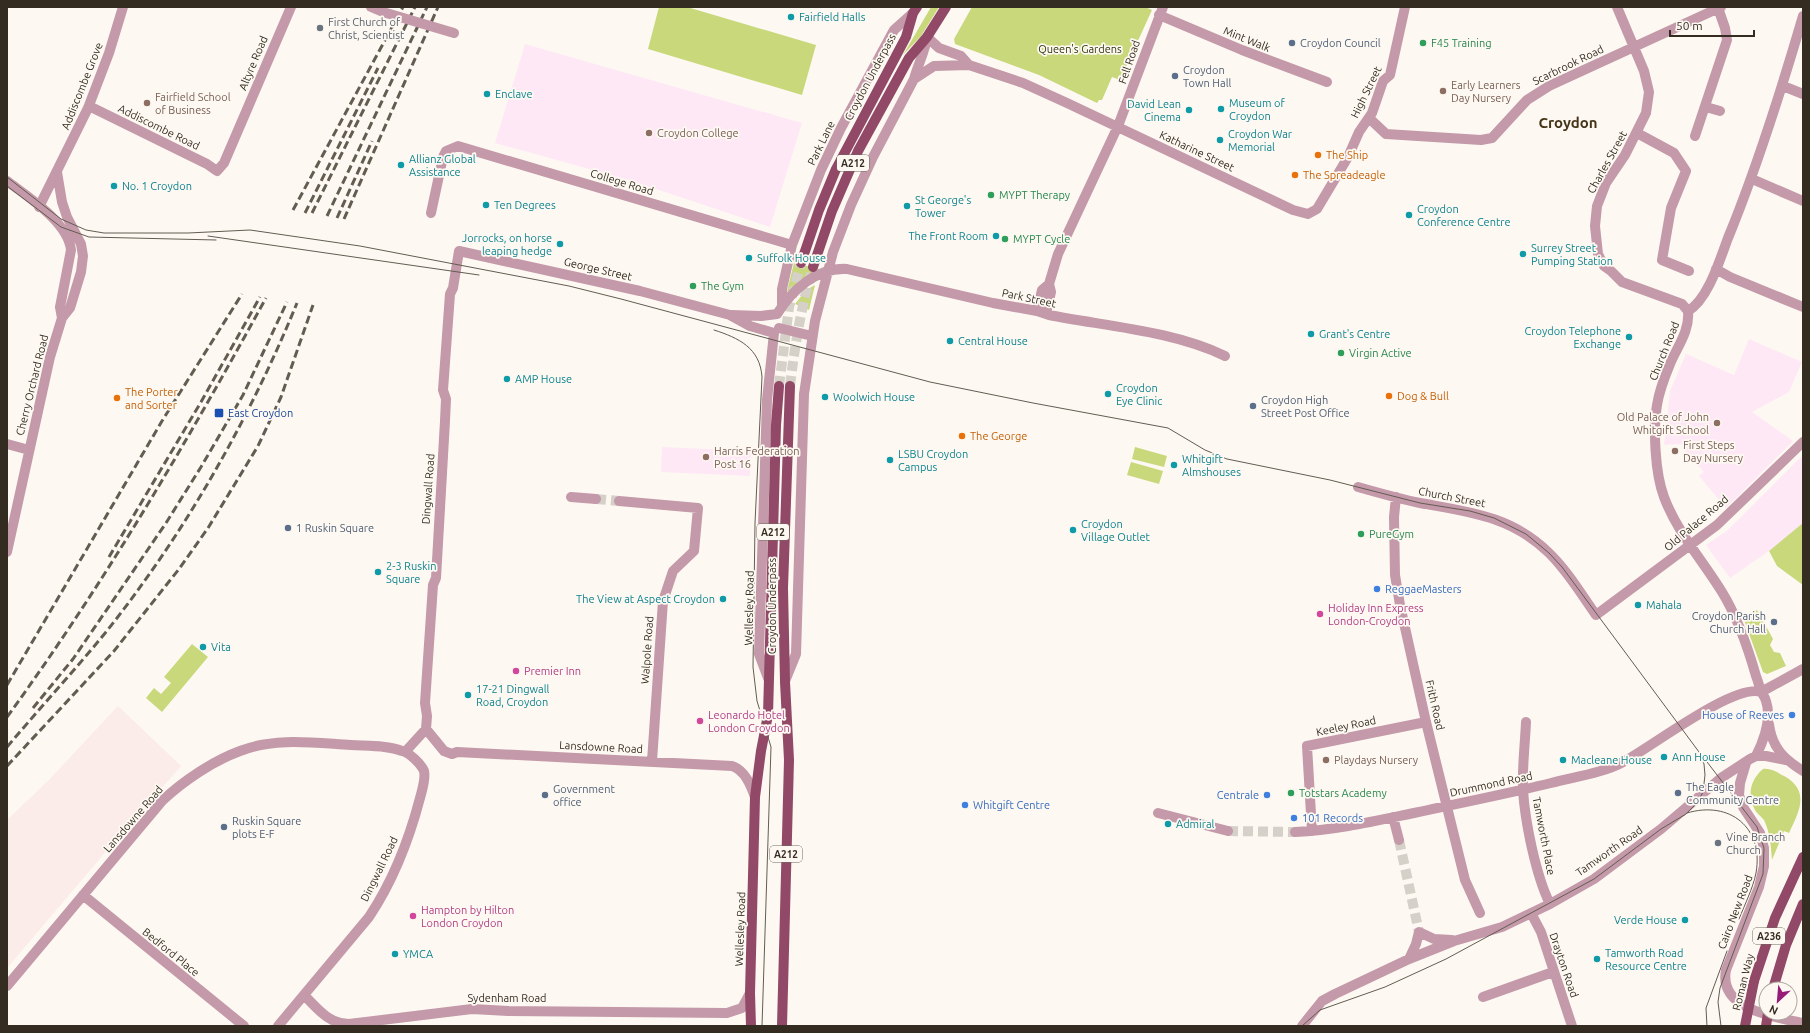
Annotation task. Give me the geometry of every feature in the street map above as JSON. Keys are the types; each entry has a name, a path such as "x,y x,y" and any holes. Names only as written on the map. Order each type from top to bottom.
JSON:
{"main road":[{"name":"A212","path":"814,267 832,211 858,151 909,58 927,37 946,7"},
{"name":"Croydon Underpass","path":"801,263 819,210 836,169 906,37 915,10"},
{"name":"Croydon Underpass","path":"768,678 779,386"},
{"name":"Croydon Underpass","path":"785,682 784,554 790,386"},
{"name":"Wellesley Road","path":"751,1026 750,993 755,797 761,751 768,716 768,678"},
{"name":"A212","path":"782,1026 789,760 785,682"},
{"name":"Roman Way","path":"1745,1026 1760,961 1775,918 1801,860"},
{"name":"A236","path":"1775,981 1786,945 1803,904"}],"street":[{"name":"Addiscombe Grove","path":"39,207 89,106 109,53 123,7"},
{"name":"Altyre Road","path":"217,172 224,164 291,7"},
{"path":"371,7 454,33"},
{"name":"High Street","path":"1304,213 1308,214 1317,209 1348,157 1359,132 1374,108 1383,81 1390,75 1405,7"},
{"name":"Charles Street","path":"1617,7 1644,71 1649,92 1646,113 1637,133 1606,183 1597,206 1595,226 1598,254 1604,266 1622,282 1682,304 1688,311"},
{"path":"1695,136 1706,107 1727,40 1726,28 1719,8"},
{"name":"Scarbrook Road","path":"1369,118 1386,134 1481,140 1492,138 1521,105 1535,94 1570,76 1719,8"},
{"name":"Park Lane","path":"780,310 782,289 792,245 809,197 838,134 894,30 915,10"},
{"name":"Mint Walk","path":"1161,11 1242,50 1327,82"},
{"name":"Fell Road","path":"1041,312 1051,292 1049,284 1060,249 1118,126 1161,11"},
{"name":"Church Road","path":"1768,718 1767,703 1761,692 1748,648 1733,613 1723,593 1674,520 1663,496 1656,442 1657,404 1669,365 1685,332 1689,319 1688,311 1695,307 1703,295 1716,269 1752,179 1783,86 1803,16"},
{"path":"785,682 796,654 804,394 812,336 827,272 838,238 862,180 914,79 918,65 926,48 927,37"},
{"name":"Katharine Street","path":"927,37 939,48 961,56 969,64"},
{"name":"Katharine Street","path":"914,79 934,66 969,64 1023,83 1118,126 1293,210 1304,213"},
{"path":"1783,86 1803,94"},
{"name":"Addiscombe Road","path":"89,106 183,152 217,172"},
{"path":"1706,107 1720,111"},
{"path":"1637,133 1674,153 1686,171 1671,208 1662,260 1689,271"},
{"name":"College Road","path":"431,213 440,166 446,151 458,146 792,245"},
{"name":"Cherry Orchard Road","path":"7,552 9,536 49,364 62,318 70,308 81,272 83,256 81,244 62,202 57,172"},
{"path":"1752,179 1803,201"},
{"path":"7,181 39,207"},
{"name":"Cherry Orchard Road","path":"39,207 61,227 70,241 71,250 60,307 62,318"},
{"name":"George Street","path":"459,251 617,285 730,315 761,316 780,310"},
{"name":"Dingwall Road","path":"426,729 430,628 433,585 436,578 445,421 446,399 443,390 446,332 450,294 453,288 459,251"},
{"name":"Park Street","path":"827,272 847,269 994,303 1154,334 1206,348 1225,356"},
{"path":"1716,269 1730,277 1803,307"},
{"path":"777,330 780,310 800,286 827,272"},
{"name":"George Street","path":"730,315 750,326 812,336"},
{"name":"Wellesley Road","path":"768,678 759,654 767,400 777,330"},
{"name":"Old Palace Road","path":"1596,615 1717,525 1803,442"},
{"path":"7,444 29,450"},
{"name":"Church Street","path":"1358,488 1481,514 1515,528 1549,553 1562,567 1596,615"},
{"path":"571,497 596,499"},
{"name":"Frith Road","path":"1396,497 1394,517 1394,575 1446,806 1465,880 1480,913"},
{"name":"Walpole Road","path":"619,501 698,508 694,551 673,570 663,601 652,761"},
{"path":"1761,692 1803,669"},
{"name":"Drummond Road","path":"1295,832 1338,828 1393,817 1524,790 1617,766 1679,726 1744,693 1755,690 1761,692"},
{"path":"1768,718 1763,740 1756,756 1772,756 1786,760 1803,771"},
{"path":"1768,718 1773,742 1786,760"},
{"name":"Keeley Road","path":"1312,831 1307,746 1426,722"},
{"name":"Tamworth Place","path":"1526,722 1524,790 1526,815 1542,888 1550,904"},
{"path":"405,752 426,729"},
{"name":"Lansdowne Road","path":"426,729 444,751 452,754 457,752 652,761 736,767 745,776 755,797"},
{"name":"Lansdowne Road","path":"7,986 162,801 205,770 241,751 267,744 310,743 387,748 405,752 414,759"},
{"name":"Tamworth Road","path":"1302,1026 1322,1001 1409,959 1454,941 1494,930 1532,913 1594,879 1661,829 1720,778 1756,756"},
{"name":"Dingwall Road","path":"305,996 369,917 381,898 396,866 408,836 423,786 423,770 414,759"},
{"name":"Cairo New Road","path":"1746,763 1740,783 1739,795 1743,807 1760,833 1764,848 1764,866 1759,886 1726,973 1727,986 1731,995 1744,1006 1803,1023"},
{"path":"1158,812 1212,828 1228,831"},
{"path":"1393,817 1398,840"},
{"path":"1801,860 1803,848"},
{"name":"Bedford Place","path":"83,895 244,1026"},
{"name":"Drayton Road","path":"1532,913 1541,932 1572,1026"},
{"name":"Tamworth Road","path":"1409,959 1416,944 1419,932 1434,939 1454,941"},
{"path":"1483,997 1553,972"},
{"name":"Sydenham Road","path":"305,996 328,1018 339,1023 349,1024 472,1009 508,1011 727,1013 742,1008 750,993"},
{"path":"278,1026 305,996"}],"shaded area":[{"name":"Croydon College","path":"525,44 802,123 770,227 629,180 495,143"},
{"name":"Old Palace of John Whitgift School","path":"1749,339 1802,362 1789,392 1752,412 1793,441 1726,508 1699,476 1704,472 1685,451 1687,448 1681,444 1664,445 1670,391 1686,354 1734,375"},
{"name":"Harris Federation Post 16","path":"662,447 751,451 750,476 661,472"},
{"path":"1803,455 1803,523 1769,551 1730,578 1706,545 1728,530"},
{"path":"118,706 181,766 7,968 7,820 49,780"}],"green space":[{"path":"659,7 687,7 816,45 802,95 648,49"},
{"path":"931,7 939,7 921,36 903,55"},
{"name":"Queen's Gardens","path":"972,7 1145,7 1152,10 1120,80 1112,77 1102,100 1099,100 1097,103 1039,75 955,44 954,39"},
{"path":"794,263 820,269 789,292 787,291"},
{"path":"815,285 809,310 795,304 806,290"},
{"path":"1135,447 1167,456 1164,467 1132,459"},
{"path":"1131,462 1163,471 1159,484 1127,475"},
{"path":"1803,523 1803,585 1777,566 1769,551"},
{"path":"1757,610 1773,639 1770,645 1774,652 1780,653 1786,666 1767,674 1763,672 1743,617"},
{"path":"192,644 208,657 162,712 146,698 154,688 161,694 171,683 164,677"},
{"path":"1763,769 1772,770 1786,777 1798,789 1800,796 1799,810 1796,818 1789,833 1784,831 1772,860 1768,829 1764,820 1755,810 1751,797 1751,787 1753,782"}],"tunnel":[{"path":"779,386 789,307 801,263"},
{"path":"790,386 799,326 813,267"},
{"path":"596,499 619,501"},
{"path":"1228,831 1295,832"},
{"path":"1399,840 1419,932"}],"tram line":[{"path":"7,177 61,219 86,230 104,233 188,233 250,230 360,246 569,286 930,382 1168,428 1205,450 1227,459 1330,480 1420,503 1470,511 1494,518 1526,534 1549,553 1562,567 1699,752 1704,764 1705,775 1703,792 1697,803 1686,814 1661,829 1594,879 1446,959 1385,987 1320,1010 1302,1026"},
{"path":"7,186 61,227 89,237 216,240"},
{"path":"208,236 479,275"},
{"path":"714,330 740,341 753,351 760,367 762,377 755,523 753,667 757,701 771,747 762,1026"},
{"path":"1704,758 1757,827 1764,848 1763,874 1720,988 1718,1002 1721,1026"},
{"path":"1687,813 1703,810 1730,814 1741,821 1749,831 1755,843 1757,857 1755,879 1739,919"},
{"path":"1707,1026 1706,1008 1727,951"}],"railway":[{"path":"293,210 403,7"},
{"path":"312,213 415,7"},
{"path":"327,216 427,7"},
{"path":"344,219 438,7"},
{"path":"305,213 378,68"},
{"path":"337,218 372,141"},
{"path":"7,685 162,421 242,294"},
{"path":"109,557 201,402 260,297"},
{"path":"7,717 43,667 111,564 206,406 266,298"},
{"path":"33,708 73,659 166,523 243,395 287,302"},
{"path":"7,747 106,632 162,555 213,474 236,432 258,390 297,303"},
{"path":"7,766 114,651 179,569 208,528 258,446 281,397 313,305"}],"place":[{"name":"Fairfield Halls","path":"791,17"},
{"name":"First Church of Christ, Scientist","path":"320,28"},
{"name":"Croydon Council","path":"1292,43"},
{"name":"F45 Training","path":"1423,43"},
{"name":"Croydon Town Hall","path":"1175,76"},
{"name":"Early Learners Day Nursery","path":"1443,91"},
{"name":"Enclave","path":"487,94"},
{"name":"Fairfield School of Business","path":"147,103"},
{"name":"Museum of Croydon","path":"1221,109"},
{"name":"David Lean Cinema","path":"1189,110"},
{"name":"Croydon College","path":"649,133"},
{"name":"Croydon War Memorial","path":"1220,140"},
{"name":"The Ship","path":"1318,155"},
{"name":"Allianz Global Assistance","path":"401,165"},
{"name":"The Spreadeagle","path":"1295,175"},
{"name":"No. 1 Croydon","path":"114,186"},
{"name":"MYPT Therapy","path":"991,195"},
{"name":"Ten Degrees","path":"486,205"},
{"name":"St George's Tower","path":"907,206"},
{"name":"Croydon Conference Centre","path":"1409,215"},
{"name":"The Front Room","path":"996,236"},
{"name":"MYPT Cycle","path":"1005,239"},
{"name":"Jorrocks, on horse leaping hedge","path":"560,244"},
{"name":"Surrey Street Pumping Station","path":"1523,254"},
{"name":"Suffolk House","path":"749,258"},
{"name":"The Gym","path":"693,286"},
{"name":"Grant's Centre","path":"1311,334"},
{"name":"Croydon Telephone Exchange","path":"1629,337"},
{"name":"Central House","path":"950,341"},
{"name":"Virgin Active","path":"1341,353"},
{"name":"AMP House","path":"507,379"},
{"name":"Croydon Eye Clinic","path":"1108,394"},
{"name":"Dog & Bull","path":"1389,396"},
{"name":"Woolwich House","path":"825,397"},
{"name":"The Porter and Sorter","path":"117,398"},
{"name":"Croydon High Street Post Office","path":"1253,406"},
{"name":"East Croydon","path":"219,413"},
{"name":"Old Palace of John Whitgift School","path":"1717,423"},
{"name":"The George","path":"962,436"},
{"name":"First Steps Day Nursery","path":"1675,451"},
{"name":"Harris Federation Post 16","path":"706,457"},
{"name":"LSBU Croydon Campus","path":"890,460"},
{"name":"Whitgift Almshouses","path":"1174,465"},
{"name":"1 Ruskin Square","path":"288,528"},
{"name":"Croydon Village Outlet","path":"1073,530"},
{"name":"PureGym","path":"1361,534"},
{"name":"2-3 Ruskin Square","path":"378,572"},
{"name":"ReggaeMasters","path":"1377,589"},
{"name":"The View at Aspect Croydon","path":"723,599"},
{"name":"Mahala","path":"1638,605"},
{"name":"Holiday Inn Express London-Croydon","path":"1320,614"},
{"name":"Croydon Parish Church Hall","path":"1774,622"},
{"name":"Vita","path":"203,647"},
{"name":"Premier Inn","path":"516,671"},
{"name":"17-21 Dingwall Road, Croydon","path":"468,695"},
{"name":"House of Reeves","path":"1792,715"},
{"name":"Leonardo Hotel London Croydon","path":"700,721"},
{"name":"Ann House","path":"1664,757"},
{"name":"Playdays Nursery","path":"1326,760"},
{"name":"Macleane House","path":"1563,760"},
{"name":"Totstars Academy","path":"1291,793"},
{"name":"The Eagle Community Centre","path":"1678,793"},
{"name":"Government office","path":"545,795"},
{"name":"Centrale","path":"1267,795"},
{"name":"Whitgift Centre","path":"965,805"},
{"name":"101 Records","path":"1294,818"},
{"name":"Admiral","path":"1168,824"},
{"name":"Ruskin Square plots E-F","path":"224,827"},
{"name":"Vine Branch Church","path":"1718,843"},
{"name":"Hampton by Hilton London Croydon","path":"413,916"},
{"name":"Verde House","path":"1685,920"},
{"name":"YMCA","path":"395,954"},
{"name":"Tamworth Road Resource Centre","path":"1597,959"}],"district":[{"name":"Croydon","path":"1568,122"}]}
